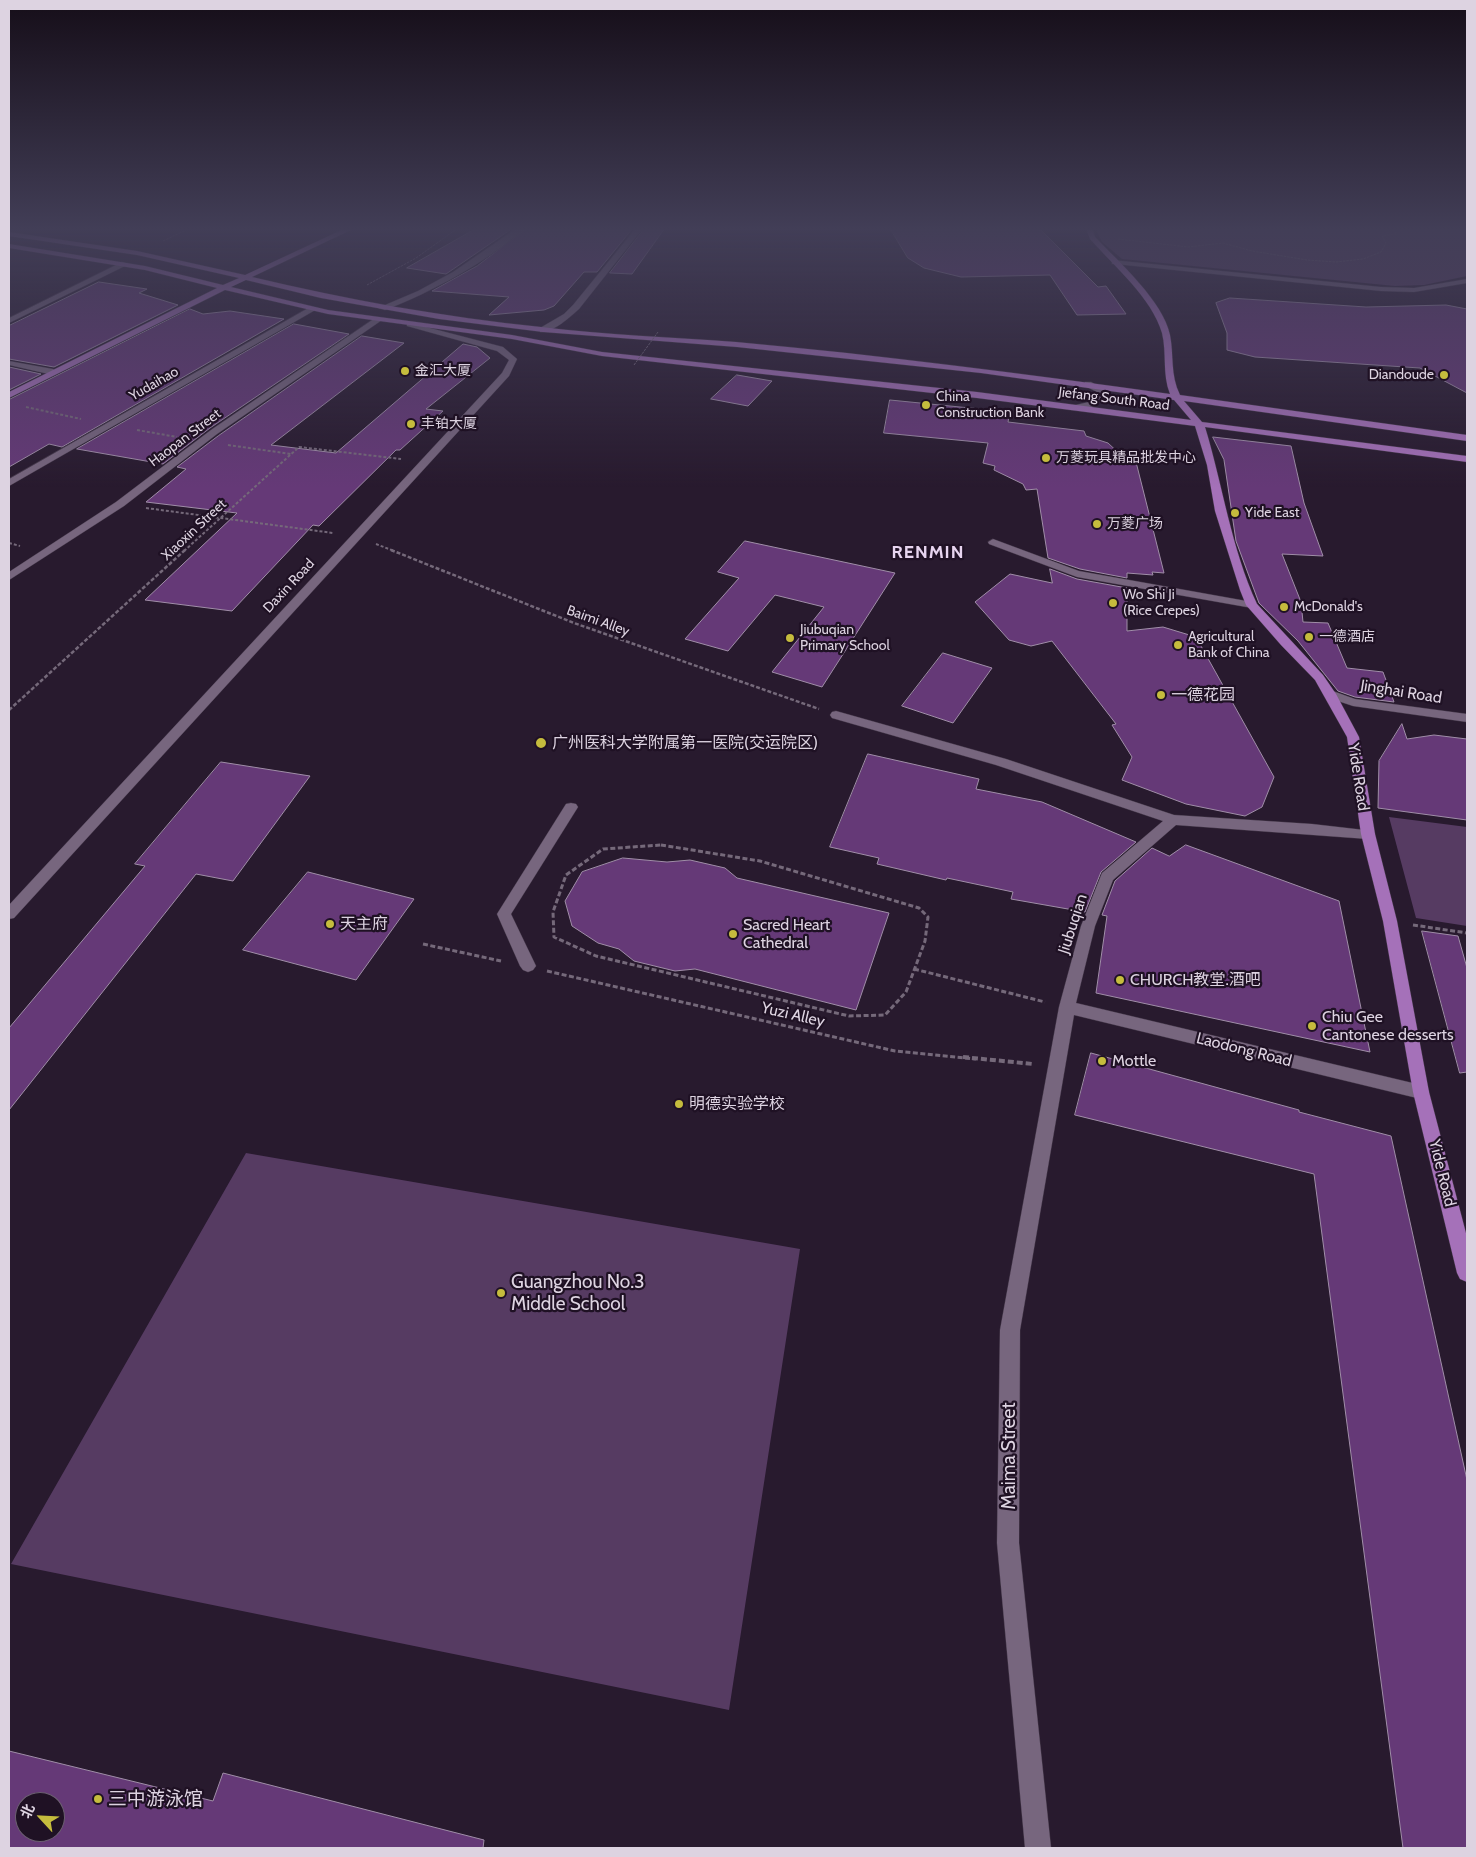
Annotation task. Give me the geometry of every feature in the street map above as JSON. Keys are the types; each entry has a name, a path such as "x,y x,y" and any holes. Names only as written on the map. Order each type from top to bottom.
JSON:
{"main road":[{"path":"9,395 170,315"},
{"name":"Jiefang South Road","path":"346,315 512,337 609,355 862,382 1467,459"},
{"name":"Jiefang South Road","path":"431,315 543,330 615,334 784,349 981,370 1467,438"},
{"name":"Yide Road","path":"1157,315 1166,334 1168,371 1176,397 1199,424 1212,465 1220,511 1245,590 1252,605 1319,678 1330,694 1353,737 1368,834 1390,921 1421,1092 1467,1273"}],"street":[{"path":"9,321 22,315"},
{"name":"Yudaihao","path":"9,483 303,315"},
{"path":"543,330 568,315"},
{"name":"Haopan Street","path":"9,577 120,504 202,441 378,320"},
{"name":"Daxin Road","path":"9,914 506,374 513,359 500,349 410,324"},
{"path":"9,363 53,372"},
{"path":"1074,408 1092,404 1099,401 1102,397 1101,391 1088,384"},
{"path":"993,542 1077,574 1252,605"},
{"name":"Jinghai Road","path":"1330,694 1362,704 1467,718"},
{"path":"836,715 1001,762 1173,820 1368,834"},
{"path":"528,966 504,914 571,807"},
{"name":"Jiubuqian","path":"1056,1066 1067,1007 1088,926 1107,877 1173,820"},
{"name":"Laodong Road","path":"1067,1007 1421,1092"},
{"name":"Maima Street","path":"1038,1848 1008,1543 1010,1330 1056,1066"}],"path":[{"path":"634,365 658,332"},
{"path":"18,405 108,425 292,454"},
{"name":"Xiaoxin Street","path":"9,710 299,447 425,461"},
{"name":"Baimi Alley","path":"120,504 356,536 574,623 836,715"},
{"path":"661,845 760,861 919,908 928,917 925,941 914,969 906,992 885,1015 849,1016 596,956 554,937 553,912 566,875 603,849 661,845"},
{"path":"1390,921 1467,933"},
{"name":"Yuzi Alley","path":"423,944 528,966 895,1051 1056,1066"},
{"path":"914,969 1067,1007"}],"shaded area":[{"path":"1389,817 1467,827 1467,926 1416,918"},
{"path":"246,1153 800,1249 729,1710 11,1564"}],"building":[{"path":"32,315 159,315 54,367 9,359 9,326"},
{"path":"179,315 255,315 284,319 62,447 49,444 9,467 9,400"},
{"path":"1220,315 1467,315 1467,393 1420,368 1255,357 1227,350 1227,333"},
{"path":"294,324 349,334 210,428 163,464 77,449"},
{"path":"362,336 404,343 271,445 336,453 463,344 477,347 490,358 426,409 443,411 400,450 396,450 319,526 313,525 232,611 145,600 237,513 146,502 186,469 177,467 218,436"},
{"path":"9,367 41,374 9,390"},
{"path":"737,375 772,381 748,406 711,399"},
{"name":"万菱广场","path":"890,400 1010,412 1008,422 1084,431 1086,436 1108,443 1123,457 1135,458 1164,573 1152,572 1153,575 1127,573 1127,578 1080,569 1048,558 1037,489 1026,490 1023,484 994,470 995,466 983,463 988,443 884,433"},
{"path":"1213,437 1291,446 1304,503 1323,556 1282,554 1301,602 1303,622 1328,623 1347,668 1383,672 1394,702 1355,697 1338,691 1298,641 1259,603 1236,541 1224,460"},
{"path":"745,541 895,573 822,687 772,672 824,607 775,595 728,651 685,639 739,578 718,572"},
{"name":"一德花园","path":"1050,569 1077,579 1127,588 1127,631 1163,627 1196,637 1274,777 1262,807 1245,816 1186,804 1122,780 1132,757 1112,725 1116,724 1052,641 1031,646 1009,640 975,602 1010,574 1052,583"},
{"path":"943,653 992,668 953,723 902,706"},
{"path":"1402,724 1407,739 1434,735 1467,739 1467,820 1378,808 1379,761"},
{"path":"868,754 979,779 976,789 1042,802 1136,842 1101,872 1085,912 1011,899 1013,892 947,878 946,880 877,864 879,858 830,847"},
{"path":"221,762 310,776 233,881 196,874 9,1110 9,1028 145,866 135,864"},
{"path":"1186,845 1339,901 1370,1052 1096,993 1107,916 1102,915 1115,881 1152,848 1169,856"},
{"name":"Sacred Heart Cathedral","path":"623,858 667,862 690,860 725,868 737,878 889,913 856,1010 695,969 675,971 634,961 619,949 598,943 572,926 565,901 582,872"},
{"name":"天主府","path":"308,872 414,899 356,980 243,950"},
{"path":"1422,931 1458,936 1467,968 1467,1072 1460,1073"},
{"path":"1091,1053 1391,1136 1467,1480 1467,1848 1403,1848 1314,1174 1075,1115"},
{"path":"9,1751 213,1801 223,1773 484,1840 483,1848 9,1848"}],"place":[{"name":"金汇大厦","path":"405,371"},
{"name":"Diandoude","path":"1444,375"},
{"name":"China Construction Bank","path":"926,405"},
{"name":"丰铂大厦","path":"411,424"},
{"name":"万菱玩具精品批发中心","path":"1046,458"},
{"name":"Yide East","path":"1235,513"},
{"name":"万菱广场","path":"1097,524"},
{"name":"Wo Shi Ji (Rice Crepes)","path":"1113,603"},
{"name":"McDonald's","path":"1284,607"},
{"name":"一德酒店","path":"1309,637"},
{"name":"Jiubuqian Primary School","path":"790,638"},
{"name":"Agricultural Bank of China","path":"1178,645"},
{"name":"一德花园","path":"1161,695"},
{"name":"广州医科大学附属第一医院(交运院区)","path":"541,743"},
{"name":"天主府","path":"330,924"},
{"name":"Sacred Heart Cathedral","path":"733,934"},
{"name":"CHURCH教堂.酒吧","path":"1120,980"},
{"name":"Chiu Gee Cantonese desserts","path":"1312,1026"},
{"name":"Mottle","path":"1102,1061"},
{"name":"明德实验学校","path":"679,1104"},
{"name":"Guangzhou No.3 Middle School","path":"501,1293"},
{"name":"三中游泳馆","path":"98,1799"}],"district":[{"name":"RENMIN","path":"928,553"}]}
